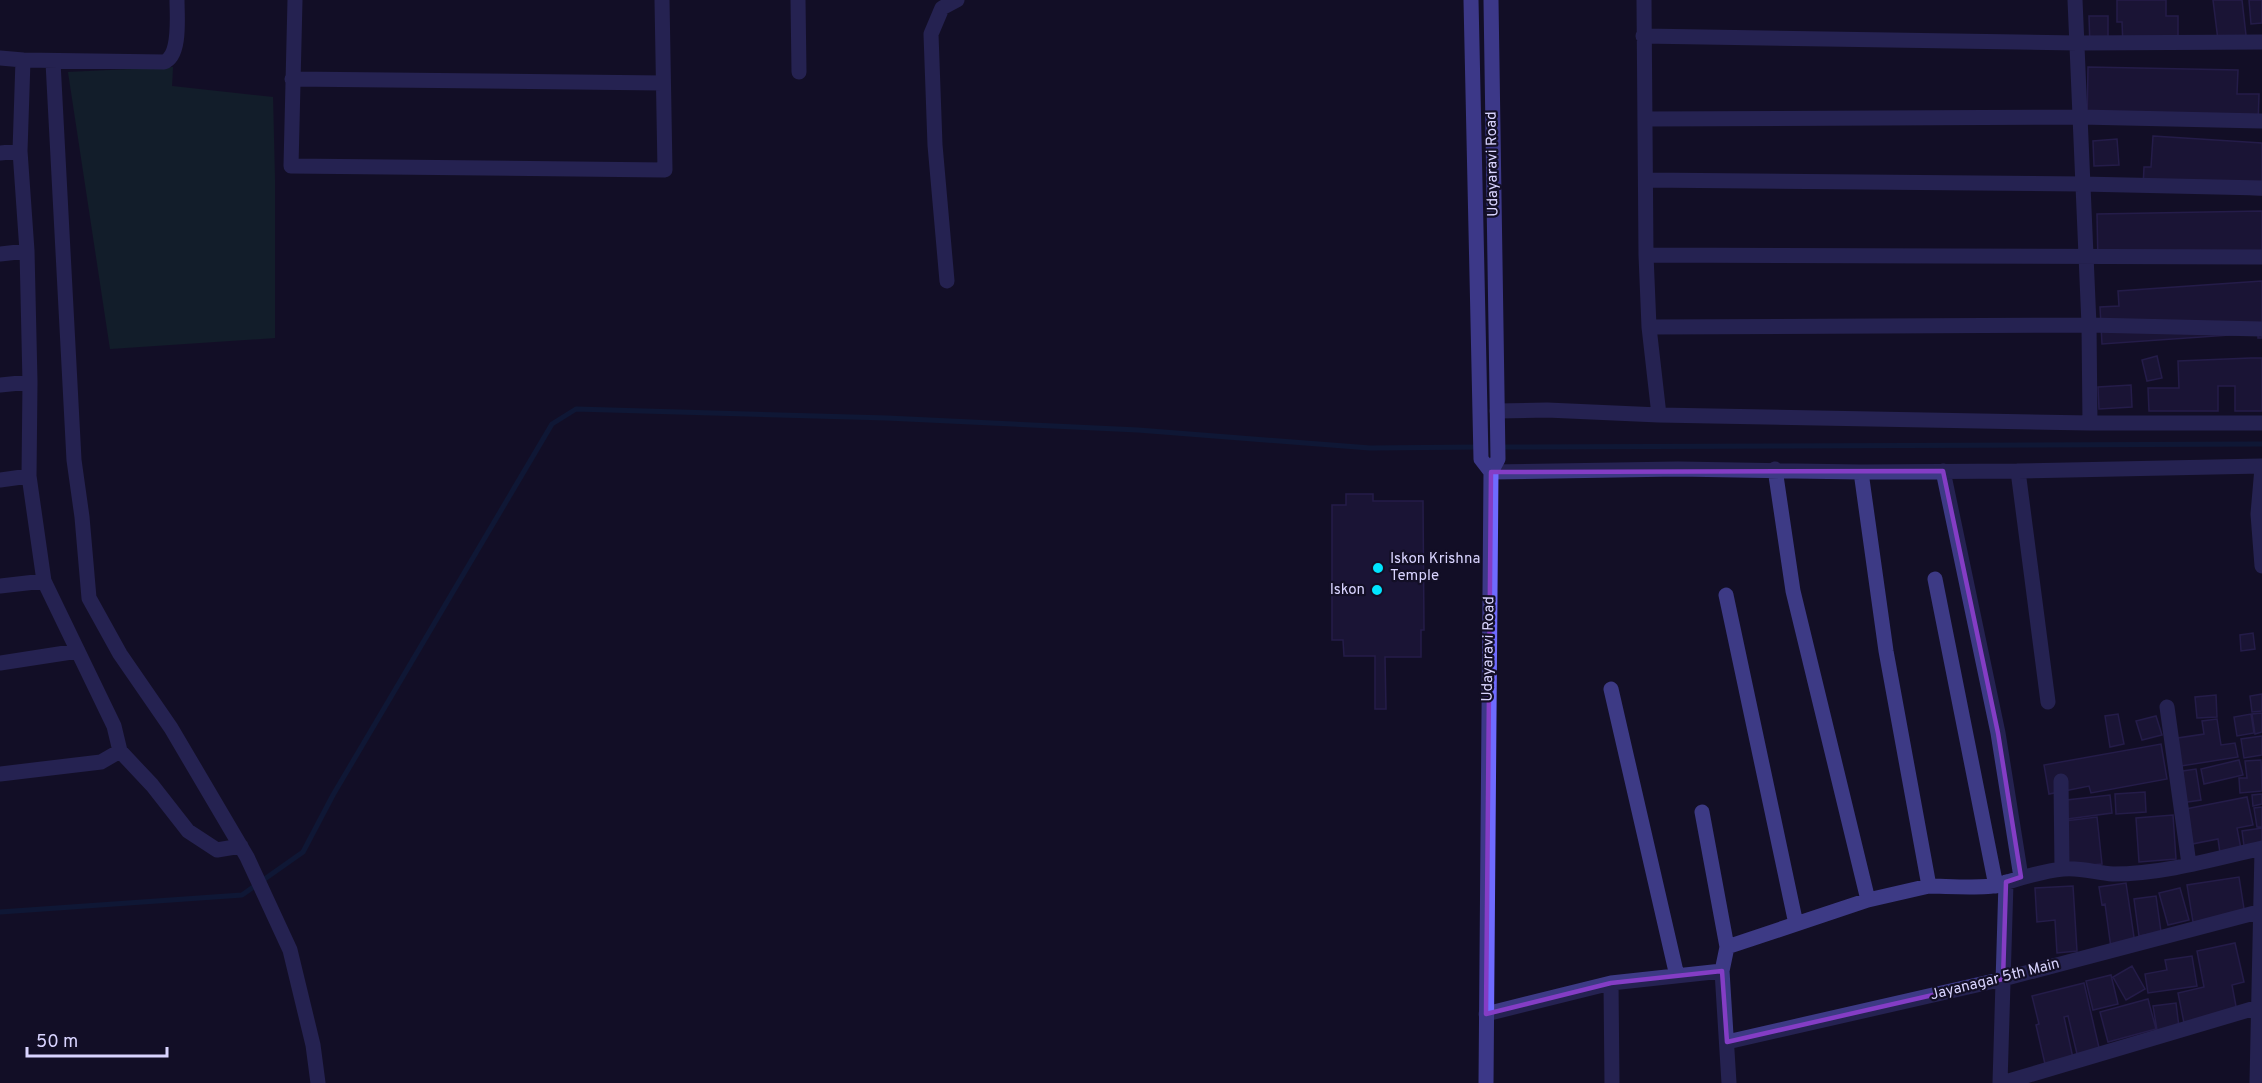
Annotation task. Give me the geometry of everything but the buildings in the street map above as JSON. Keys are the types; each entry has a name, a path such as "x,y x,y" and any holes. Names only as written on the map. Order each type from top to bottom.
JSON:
{"street":[{"path":"0,57 53,62 164,62 170,60 176,51 177,0"},
{"path":"295,0 291,166 664,170 662,0"},
{"path":"798,0 799,72"},
{"path":"947,280 935,145 931,34 942,8 957,0"},
{"path":"1471,0 1481,459 1495,466 1861,472 2262,467 2258,514 2262,566"},
{"name":"Udayaravi Road","path":"1486,1083 1497,413 1491,0"},
{"path":"1644,0 1646,255 1649,327 1659,415"},
{"path":"2075,0 2089,325 2090,423"},
{"path":"1643,36 2077,43 2262,42"},
{"path":"23,60 20,151 27,251 30,382 28,476 44,581 114,726 120,752 152,785 188,831 217,850 244,851"},
{"path":"53,62 74,460 89,598 120,654 171,728 244,851 290,950 313,1045 318,1083"},
{"path":"292,79 663,83"},
{"path":"1646,119 2081,117 2262,121"},
{"path":"0,153 20,151"},
{"path":"1646,180 2262,188"},
{"path":"0,254 27,251"},
{"path":"1646,255 2262,257"},
{"path":"1649,327 2089,325 2262,329"},
{"path":"0,385 30,382"},
{"path":"1497,413 1547,410 1659,415 2090,423 2262,423"},
{"path":"1775,469 1793,591 1868,900"},
{"path":"1943,471 1998,733 2021,877"},
{"path":"2018,471 2048,702"},
{"path":"1861,472 1886,651 1929,886"},
{"path":"0,480 28,476"},
{"path":"1935,579 2001,884 2003,980 2001,1083 2260,1006"},
{"path":"0,586 44,581"},
{"path":"1726,595 1796,924"},
{"path":"0,663 78,651"},
{"path":"1611,689 1677,976"},
{"path":"2167,707 2189,864"},
{"path":"0,774 101,762 120,752"},
{"path":"2061,781 2062,869"},
{"path":"1702,812 1727,946 1722,972 1729,1083"},
{"path":"1727,946 1868,900 1929,886 2001,884 2021,877 2062,869 2079,868 2112,874 2189,864 2262,849 2257,1083"},
{"name":"Jayanagar 5th Main","path":"1726,1042 2003,980 2261,911"},
{"path":"1486,1014 1611,983 1722,972"},
{"path":"1611,983 1612,1083"}],"highlighted area":[{"path":"1943,471 1998,733 2021,877 2006,882 2003,979 1727,1042 1722,971 1611,983 1486,1014 1491,472"}],"green space":[{"path":"173,67 172,86 273,97 275,338 110,349 68,72"}],"waterway":[{"path":"0,912 242,895 303,852 333,795 552,424 576,409 887,418 1138,430 1370,448 1480,447"},
{"path":"1499,447 2262,444"}],"place":[{"name":"Iskon Krishna Temple","path":"1378,568"},
{"name":"Iskon","path":"1377,590"}]}
